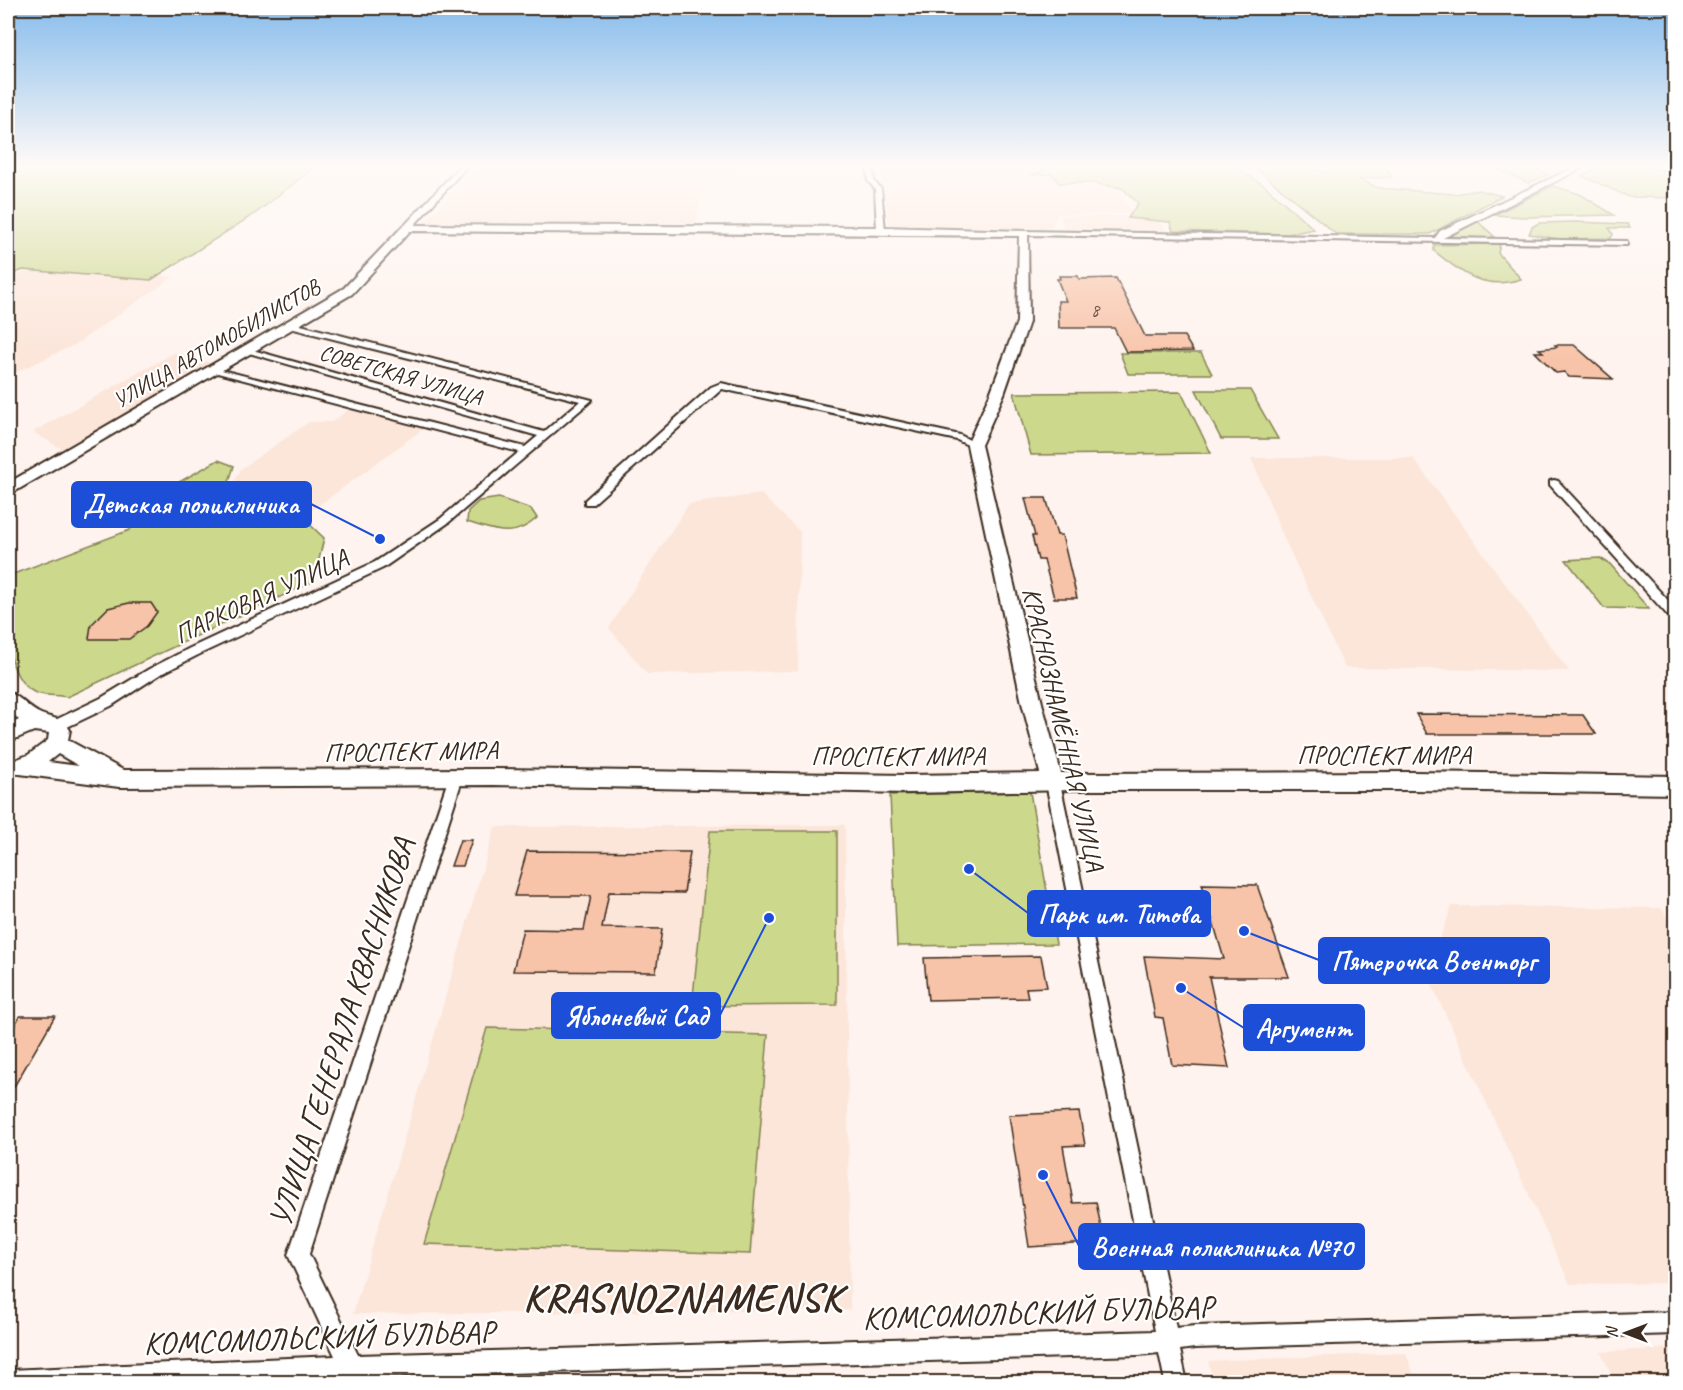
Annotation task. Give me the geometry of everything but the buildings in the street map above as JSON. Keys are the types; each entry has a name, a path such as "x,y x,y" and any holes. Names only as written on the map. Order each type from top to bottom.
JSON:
{"street":[{"name":"УЛИЦА АВТОМОБИЛИСТОВ","path":"11,484 246,351 351,288 405,230"},
{"path":"849,230 1624,243"},
{"path":"1437,240 1450,230"},
{"path":"589,502 714,389 722,387 949,436 974,445 997,394 1023,322 1024,233"},
{"name":"ПАРКОВАЯ УЛИЦА","path":"51,731 195,651 379,565 423,537 587,400 289,326"},
{"name":"СОВЕТСКАЯ УЛИЦА","path":"246,351 379,401 545,435"},
{"path":"213,369 379,401 528,451"},
{"name":"КРАСНОЗНАМЁННАЯ УЛИЦА","path":"974,445 1032,703 1053,783 1176,1383"},
{"path":"1554,483 1676,617"},
{"name":"ПРОСПЕКТ МИРА","path":"8,699 32,719 120,779"},
{"path":"8,734 22,726 51,731 35,761 11,772"},
{"name":"ПРОСПЕКТ МИРА","path":"11,772 120,779 454,786 1053,783 1073,781 1413,781 1676,785"},
{"name":"УЛИЦА ГЕНЕРАЛА КВАСНИКОВА","path":"355,1374 298,1256 454,786"},
{"name":"КОМСОМОЛЬСКИЙ БУЛЬВАР","path":"8,1381 355,1374 1168,1342 1195,1337 1676,1323"}],"shaded area":[{"path":"1064,230 1165,230 1167,233 1065,232"},
{"path":"43,266 173,277 76,344 8,376 8,278"},
{"path":"174,353 214,364 62,449 33,432"},
{"path":"354,406 427,426 307,514 232,486 241,469 309,422 332,422"},
{"path":"1251,458 1413,458 1569,671 1345,668 1284,538"},
{"path":"761,494 800,532 798,671 647,674 609,628 629,596 689,504"},
{"path":"845,825 850,1310 353,1314 495,827"},
{"path":"1452,906 1661,908 1675,931 1675,1283 1570,1284 1427,974"},
{"path":"1675,1348 1675,1382 1615,1382 1601,1352"},
{"path":"1406,1353 1416,1382 1214,1382 1208,1361"}],"green space":[{"path":"8,230 230,230 151,280 23,270 8,276"},
{"path":"1173,230 1309,230 1288,234"},
{"path":"1331,230 1438,230 1430,234 1336,234"},
{"path":"1459,230 1487,230 1494,236 1489,238 1449,236"},
{"path":"1531,230 1610,230 1613,234 1611,238 1559,239 1529,234"},
{"path":"1500,244 1498,253 1521,279 1495,283 1474,278 1434,251 1434,245"},
{"path":"1120,353 1201,353 1212,374 1128,374"},
{"path":"1196,390 1250,390 1278,439 1221,439"},
{"path":"1181,392 1211,453 1031,455 1014,393"},
{"path":"218,460 234,466 226,491 304,519 324,538 314,581 67,697 37,693 23,683 16,671 8,639 8,576 130,530 149,499"},
{"path":"499,498 531,509 537,518 528,525 512,531 495,530 467,522 468,511 479,501"},
{"path":"1600,558 1610,564 1649,609 1604,608 1566,560"},
{"path":"1030,792 1056,944 897,946 890,795"},
{"path":"710,831 837,831 837,1005 692,1006"},
{"path":"487,1028 768,1035 750,1254 424,1244"}],"place":[{"name":"Детская поликлиника","path":"380,539"},
{"name":"Парк им. Титова","path":"969,869"},
{"name":"Яблоневый Сад","path":"769,918"},
{"name":"Пятерочка Военторг","path":"1244,931"},
{"name":"Аргумент","path":"1181,988"},
{"name":"Военная поликлиника №70","path":"1043,1175"}],"district":[{"name":"KRASNOZNAMENSK","path":"683,1297"}]}
